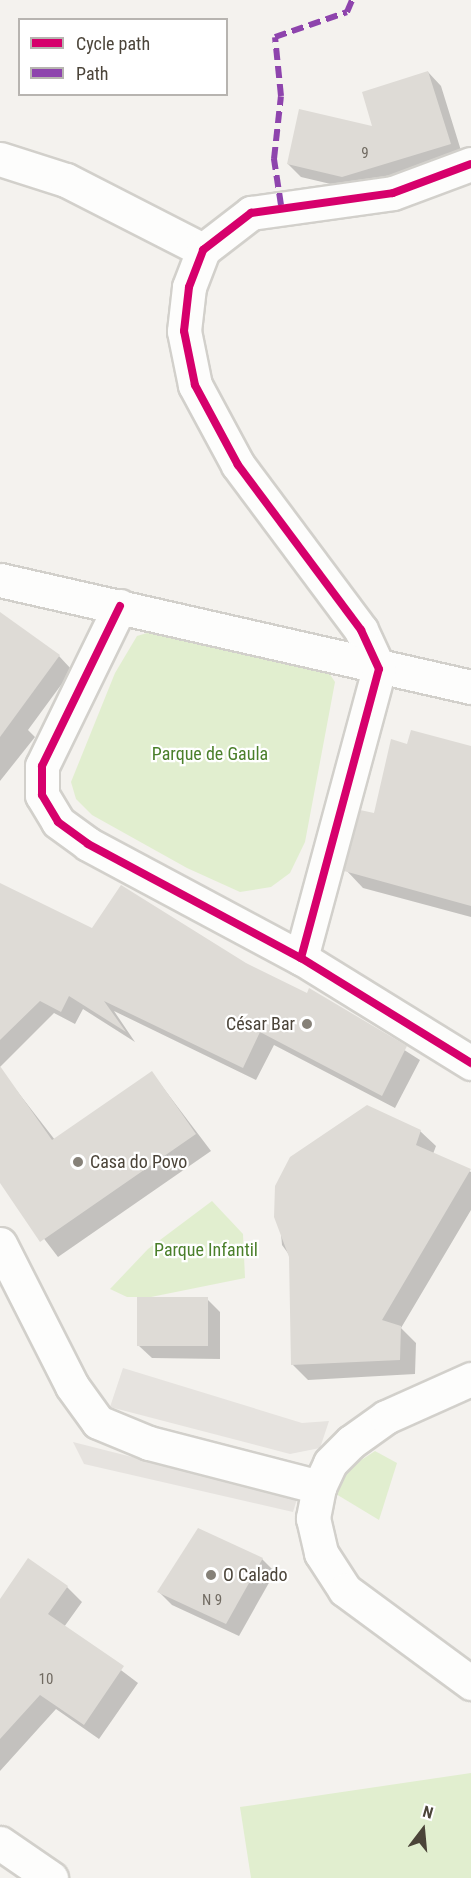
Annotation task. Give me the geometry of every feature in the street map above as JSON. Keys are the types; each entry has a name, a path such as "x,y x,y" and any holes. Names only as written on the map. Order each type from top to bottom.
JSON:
{"street":[{"path":"0,159 66,180 203,250"},
{"path":"301,958 379,669 361,630 238,465 195,385 184,331 189,287 203,250 251,213 393,192 471,164"},
{"path":"0,580 120,606 379,669 471,687"},
{"path":"120,606 42,766 42,795 58,822 88,844 301,958 471,1063"},
{"path":"0,1244 72,1386 98,1422 149,1443 319,1487"},
{"path":"471,1379 386,1417 351,1442 330,1464 319,1487 313,1518 321,1553 345,1590 471,1683"},
{"path":"0,1844 51,1878"}],"green space":[{"name":"Parque de Gaula","path":"157,630 327,670 335,682 305,842 290,873 271,887 240,892 187,868 92,815 76,799 71,782 115,673 137,636"},
{"name":"Parque Infantil","path":"212,1201 243,1234 245,1278 151,1297 127,1297 110,1289 148,1249"},
{"path":"375,1451 397,1463 379,1520 336,1494 349,1468"},
{"path":"471,1773 471,1878 251,1878 240,1807"}],"shaded area":[{"path":"123,1368 302,1423 329,1421 320,1448 290,1454 110,1407"},
{"path":"73,1442 297,1499 293,1512 84,1464"}],"building":[{"path":"428,71 451,144 342,177 287,164 299,109 372,126 362,92"},
{"path":"0,612 60,655 0,737"},
{"path":"411,730 471,746 471,906 344,871 360,810 374,813 391,739 407,744"},
{"path":"0,883 92,928 121,885 246,963 307,993 309,988 407,1046 382,1096 260,1032 243,1068 104,1001 126,1032 69,996 61,1012 40,1001 0,1040"},
{"name":"Casa do Povo","path":"0,1066 52,1140 152,1071 196,1134 40,1242 0,1183"},
{"path":"367,1105 421,1130 416,1145 471,1169 382,1320 401,1326 400,1360 291,1365 289,1257 274,1217 275,1186 290,1157"},
{"path":"137,1297 208,1297 208,1346 137,1346"},
{"name":"O Calado","path":"198,1528 263,1558 226,1624 157,1592"},
{"path":"28,1558 68,1586 48,1614 124,1666 84,1725 40,1695 0,1739 0,1599"}],"marked path":[{"path":"281,205 274,159 281,96 275,37 347,12 352,0"}],"cycle path":[{"path":"301,958 379,669 361,630 238,465 195,385 184,331 189,287 203,250 251,213 393,193 471,164"},
{"path":"120,606 42,766 42,795 58,822 88,844 301,958 471,1063"}],"place":[{"name":"César Bar","path":"307,1024"},
{"name":"Casa do Povo","path":"78,1162"},
{"name":"O Calado","path":"211,1575"}]}
